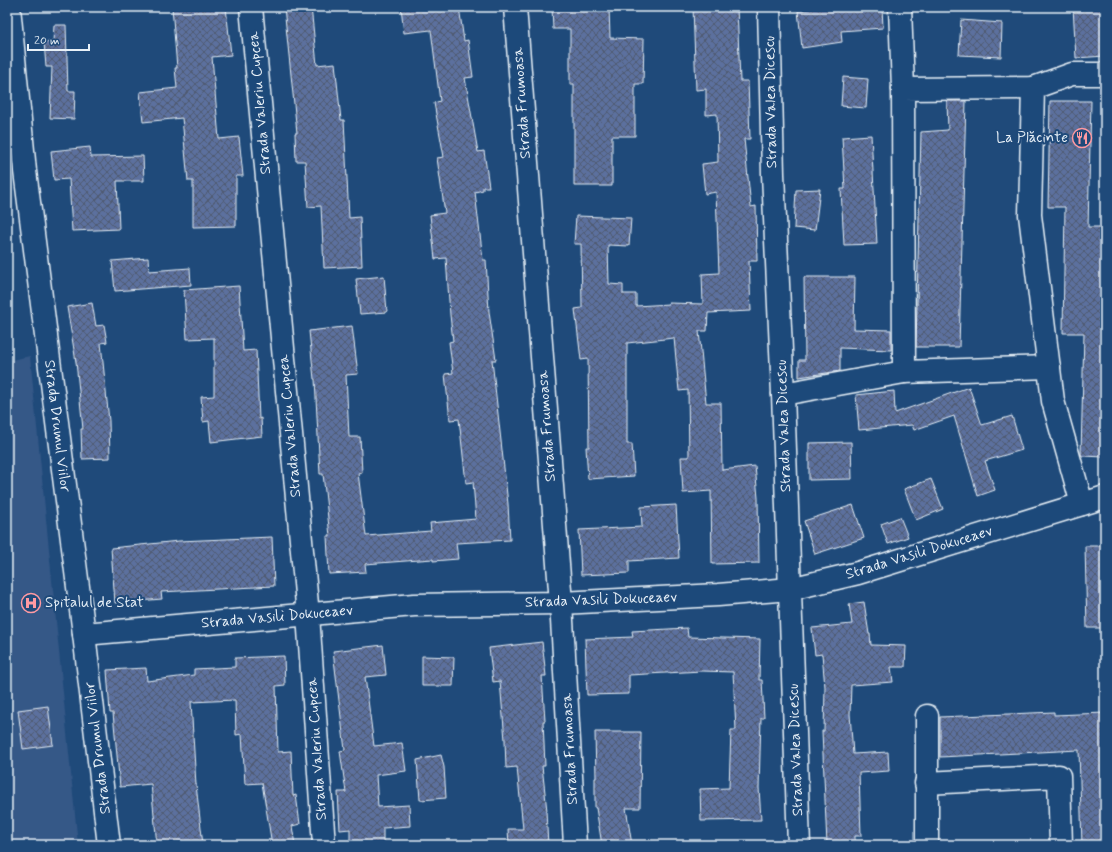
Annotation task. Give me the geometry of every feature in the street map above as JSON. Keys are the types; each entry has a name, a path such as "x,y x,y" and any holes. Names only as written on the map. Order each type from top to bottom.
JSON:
{"street":[{"name":"Strada Drumul Viilor","path":"9,7 24,171 84,634 109,845"},
{"name":"Strada Valeriu Cupcea","path":"251,7 308,615 324,845"},
{"name":"Strada Frumoasa","path":"515,7 561,603 575,845"},
{"name":"Strada Valea Dicescu","path":"769,7 773,174 783,394 799,845"},
{"path":"900,7 903,88 904,372"},
{"path":"903,88 1033,88 1072,74 1105,74"},
{"path":"1033,88 1030,215 1053,401 1082,504"},
{"path":"783,394 904,372 1049,367"},
{"name":"Strada Vasili Dokuceaev","path":"84,634 414,605 561,603 718,595 790,589 858,573 1105,498"},
{"path":"927,716 927,845"},
{"path":"926,783 1059,776 1061,845"}],"shaded area":[{"name":"Spitalul de Stat","path":"30,356 78,845 7,845 7,361"}],"building":[{"path":"172,7 226,7 231,55 212,57 219,139 239,137 243,176 236,176 236,226 193,227 193,181 188,181 182,118 143,122 140,92 177,88 175,68 177,68"},
{"path":"284,7 311,7 317,65 335,63 341,120 344,120 349,218 360,217 362,266 324,268 321,206 308,207 305,161 296,161 295,133 297,133"},
{"path":"401,7 459,7 464,41 468,40 473,77 465,78 478,152 484,151 489,187 483,187 483,190 475,192 483,260 486,260 489,312 496,360 492,360 508,504 510,540 456,543 458,559 433,561 433,559 365,564 366,572 329,574 327,536 330,536 323,474 320,474 315,379 309,331 352,326 358,374 346,375 349,437 360,437 362,472 358,473 366,536 431,531 430,523 476,519 473,482 466,483 459,419 450,420 445,374 453,373 449,342 453,341 446,258 435,259 430,215 445,213 437,158 444,157 434,103 440,101 431,30 404,33"},
{"path":"552,7 609,7 610,38 644,39 643,84 635,84 635,136 612,136 612,186 574,186 574,84 570,84 570,29 553,29"},
{"path":"693,7 737,7 740,81 748,81 750,139 744,139 751,207 756,206 757,261 749,261 751,311 708,313 707,331 699,331 706,403 721,403 722,470 755,466 758,498 759,563 712,564 711,491 683,493 681,457 689,457 688,390 679,391 674,338 627,343 627,444 632,444 634,476 588,479 586,447 589,447 588,359 581,360 575,309 582,308 581,244 574,244 576,216 631,218 629,246 608,245 609,284 623,285 623,294 636,294 636,306 669,303 703,304 702,274 719,273 716,192 705,194 702,164 718,162 717,114 706,115 706,89 696,90"},
{"path":"828,7 882,7 883,28 841,31 842,42 802,48 798,11"},
{"path":"1073,7 1105,7 1105,56 1076,58"},
{"path":"961,20 1002,23 1001,57 959,55"},
{"path":"54,25 66,25 68,91 75,91 74,119 50,118 52,67 46,67 44,42 53,42"},
{"path":"843,77 868,79 866,108 841,106"},
{"path":"947,101 966,101 959,347 916,347 921,132 948,130"},
{"path":"1050,101 1091,101 1088,227 1105,227 1105,457 1082,456 1081,454 1084,333 1063,333 1065,207 1048,207"},
{"path":"871,135 877,244 844,245 841,189 845,189 842,137"},
{"path":"90,147 91,157 143,156 144,181 117,181 119,229 72,231 69,179 54,180 51,151"},
{"path":"820,189 815,230 794,228 796,190"},
{"path":"148,258 149,271 190,268 191,285 115,291 112,261"},
{"path":"384,276 387,312 360,314 356,279"},
{"path":"804,277 855,277 854,329 891,330 891,350 840,348 840,371 799,377 799,360 805,360"},
{"path":"239,286 243,351 256,350 259,419 261,418 262,436 211,442 209,421 203,422 201,397 214,396 214,338 187,339 184,290"},
{"path":"92,303 96,326 104,325 107,342 101,343 109,421 110,458 82,459 81,429 83,429 76,362 67,307"},
{"path":"969,387 982,425 1012,416 1022,450 985,461 995,490 978,496 954,416 914,430 912,425 859,430 856,395 894,391 895,413"},
{"path":"851,442 852,479 809,480 809,443"},
{"path":"931,479 943,509 916,520 904,489"},
{"path":"676,505 679,558 629,561 629,573 581,575 579,530 642,527 641,507"},
{"path":"853,505 864,538 815,554 804,521"},
{"path":"900,517 908,537 888,544 881,524"},
{"path":"272,537 274,586 161,592 162,599 115,603 111,548 179,541"},
{"path":"1085,546 1105,546 1105,628 1087,628"},
{"path":"864,602 871,645 906,646 905,667 891,667 893,682 851,685 850,714 853,754 888,752 889,771 859,773 861,836 855,836 855,845 827,845 822,731 824,731 825,687 822,654 815,655 812,628 852,624 849,604"},
{"path":"687,628 688,637 760,639 759,680 762,680 764,718 761,718 759,788 761,820 701,821 700,789 729,788 731,730 736,730 733,672 702,671 629,675 629,694 587,695 585,639 633,637 632,631"},
{"path":"542,642 546,676 542,676 545,721 543,721 545,766 542,766 547,811 548,845 509,845 508,829 523,829 517,767 506,768 500,681 493,682 489,648"},
{"path":"383,645 386,675 365,677 374,746 402,743 406,771 376,775 378,807 409,805 410,826 383,828 383,845 350,845 350,829 340,830 338,792 346,792 340,751 345,750 333,651"},
{"path":"284,656 285,685 276,686 278,752 291,751 293,796 296,795 300,824 292,826 295,845 272,845 262,783 245,784 242,734 236,735 235,700 191,702 196,785 203,845 157,845 151,784 120,787 113,713 110,713 107,670 146,668 147,681 194,675 194,669 235,667 235,658"},
{"path":"422,656 454,657 453,686 422,686"},
{"path":"48,706 53,745 23,749 18,710"},
{"path":"1054,712 1054,715 1105,713 1105,845 1082,845 1079,750 940,757 940,717"},
{"path":"595,732 641,732 640,808 626,808 632,845 602,845 595,808"},
{"path":"441,755 444,767 446,798 420,800 417,760"}],"place":[{"name":"La Plăcinte","path":"1082,138"},
{"name":"Spitalul de Stat","path":"31,603"}]}
